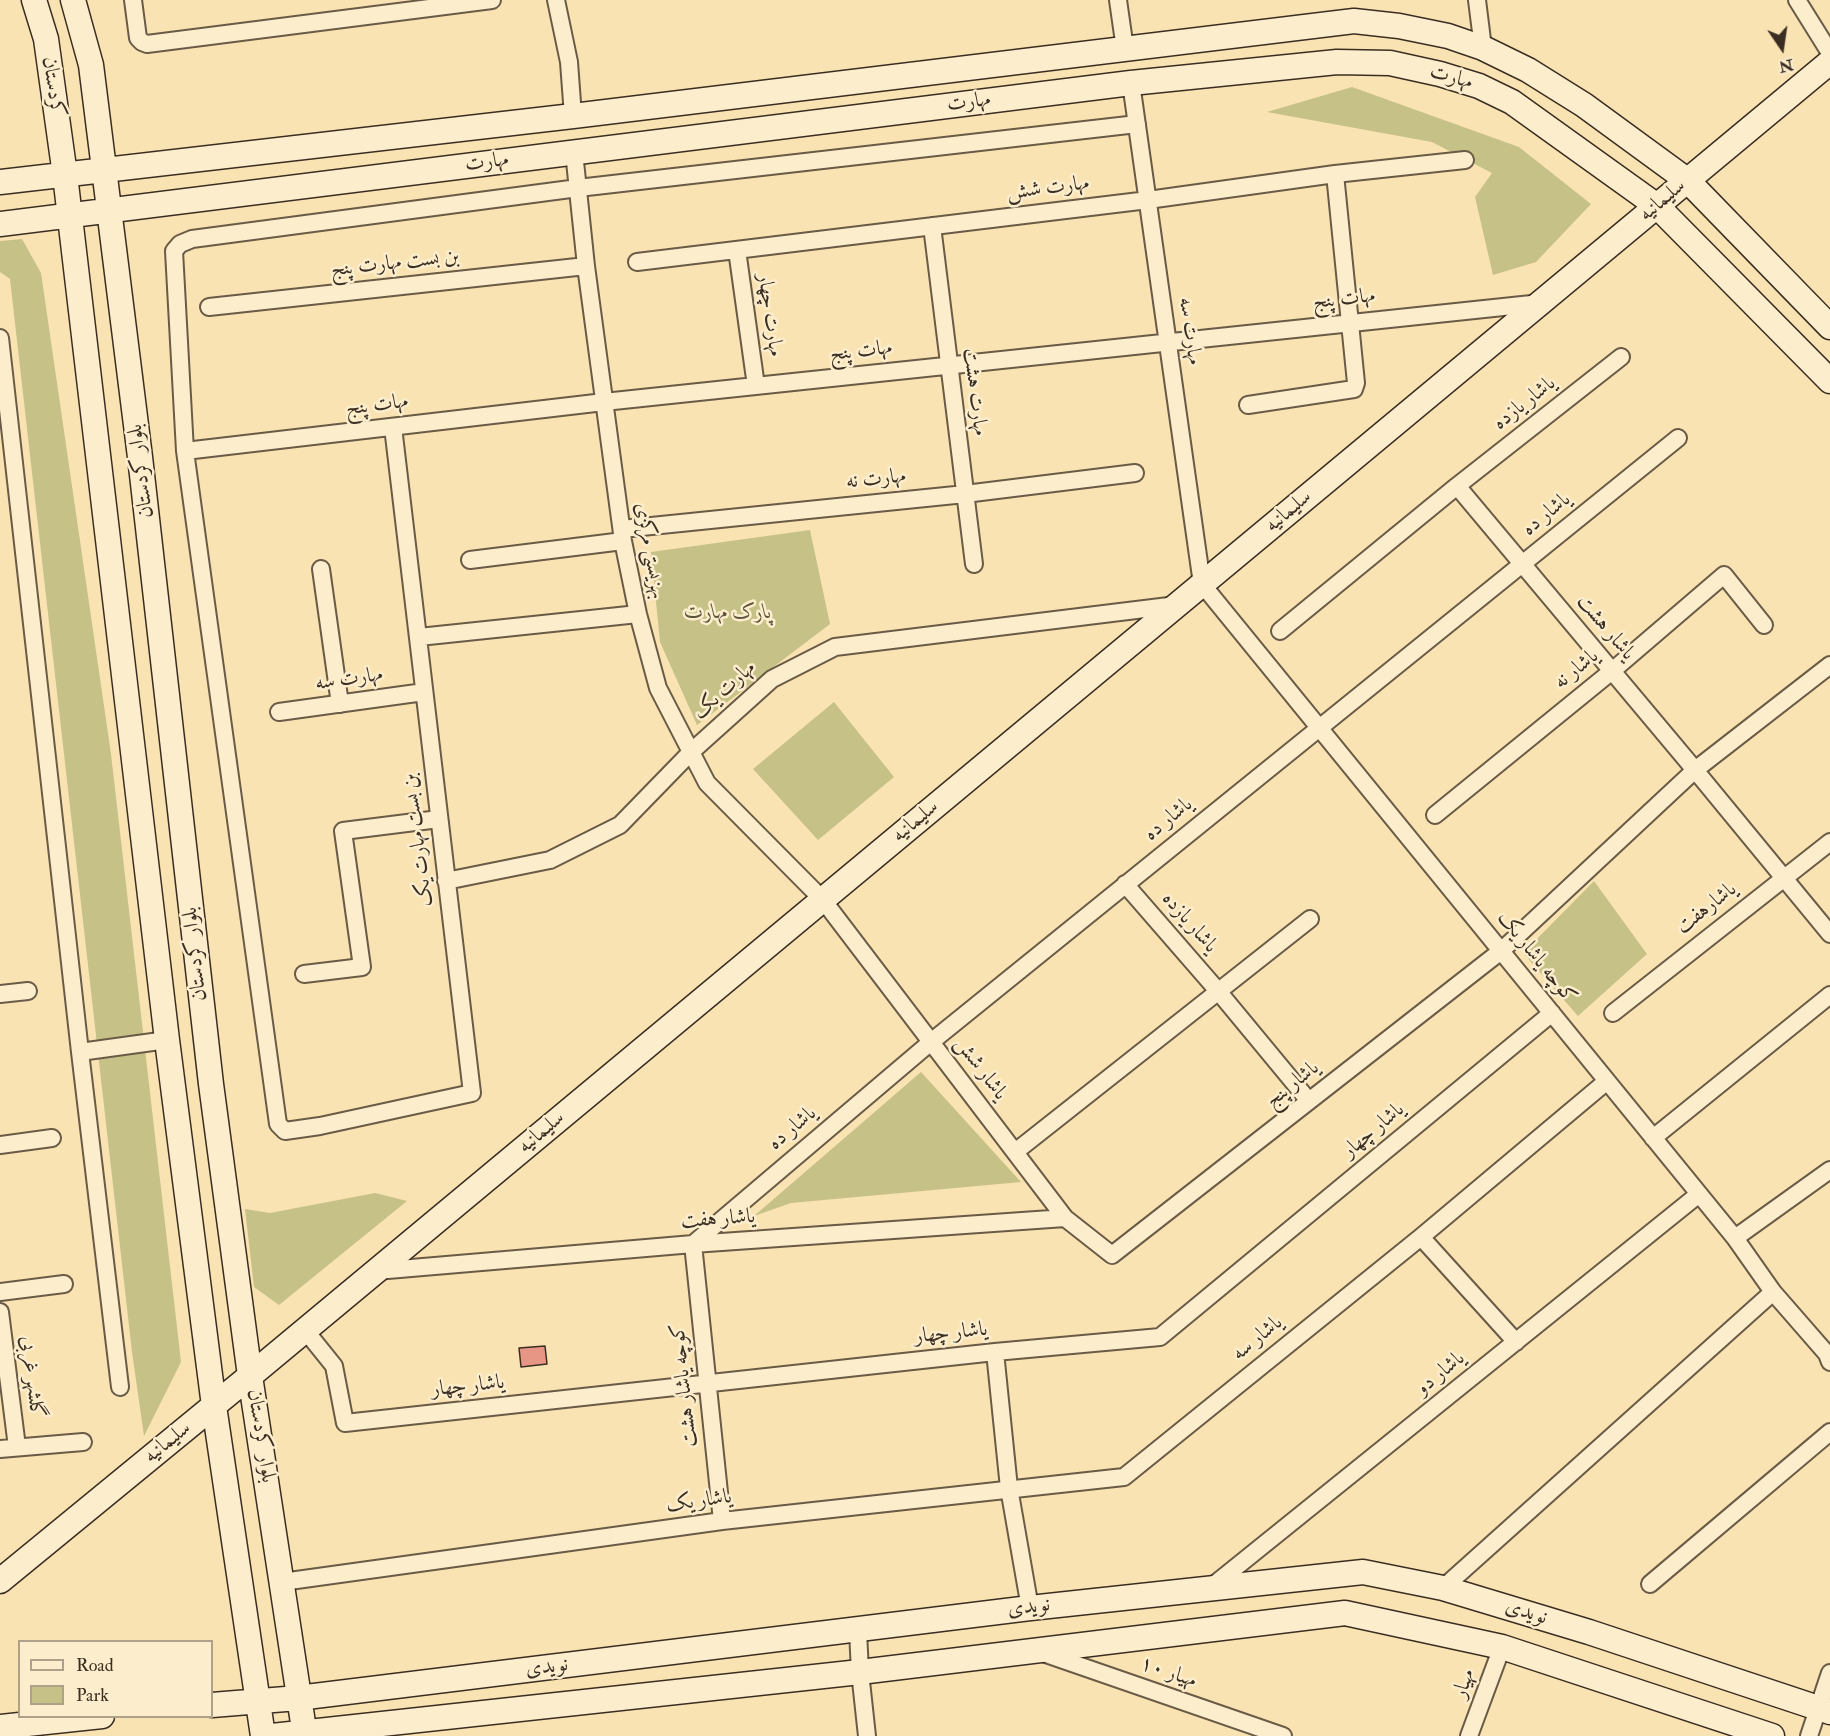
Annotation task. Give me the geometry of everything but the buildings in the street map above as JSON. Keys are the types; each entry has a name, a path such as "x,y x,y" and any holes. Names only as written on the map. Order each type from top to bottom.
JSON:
{"main road":[{"name":"کردستان","path":"34,0 46,39 65,175"},
{"name":"کردستان","path":"73,0 91,65 105,170"},
{"name":"مهارت","path":"0,182 573,116 1354,21 1399,26 1448,36 1483,48 1528,70 1584,105 1688,181 1830,327"},
{"path":"1125,48 1131,84"},
{"name":"مهارت","path":"0,224 1131,84 1336,62 1390,63 1440,74 1479,86 1512,102 1657,206 1830,381"},
{"name":"سلیمانیه","path":"0,1581 214,1406 1830,62"},
{"path":"573,116 574,152"},
{"name":"بلوار کردستان","path":"105,170 211,1084 250,1376 304,1734"},
{"name":"بلوار کردستان","path":"65,175 167,1040 214,1406 263,1736"},
{"name":"نویدی","path":"213,1705 298,1698 1030,1608 1363,1572 1443,1588 1589,1632 1824,1710"},
{"name":"نویدی","path":"272,1736 1039,1652 1345,1613 1502,1647 1772,1736"},
{"path":"0,1727 83,1718"}],"street":[{"path":"133,0 138,38 147,44 368,8 492,0"},
{"path":"556,0 569,62 573,116"},
{"path":"1118,0 1125,48"},
{"path":"1477,0 1483,48"},
{"path":"1797,0 1830,54"},
{"name":"مهارت سه","path":"1131,84 1202,584"},
{"path":"185,451 174,251 180,244 192,239 578,188 1137,124"},
{"name":"بهزیستی مرکزی","path":"574,152 586,266 622,535 638,614 658,688 707,783 823,900"},
{"name":"مهارت شش","path":"637,262 1148,200 1335,174 1465,160"},
{"path":"1248,405 1354,389 1356,383 1335,174"},
{"name":"مهارت هشت","path":"932,226 974,564"},
{"name":"مهارت چهار","path":"737,250 756,386"},
{"name":"بن بست مهارت پنج","path":"209,307 586,266"},
{"name":"مهات پنج","path":"185,451 604,402 1541,303"},
{"path":"0,338 120,1387"},
{"name":"یاشار یازده","path":"1457,486 1621,357"},
{"name":"بن بست مهارت یک","path":"185,451 278,1124 285,1131 320,1126 471,1093 393,427"},
{"name":"یاشار ده","path":"693,1244 931,1041 1678,438"},
{"name":"مهارت نه","path":"470,560 622,535 1135,474"},
{"path":"1280,631 1457,486"},
{"name":"یاشار هشت","path":"1457,486 1695,770"},
{"path":"321,569 340,704"},
{"name":"یاشار نه","path":"1435,815 1612,671 1724,575 1764,625"},
{"name":"کوچه یاشار یک","path":"1202,584 1736,1238 1773,1292 1827,1354 1830,1362"},
{"name":"مهارت یک","path":"446,881 550,860 620,825 691,752 772,679 835,647 1178,604"},
{"path":"419,637 638,614"},
{"path":"1501,951 1695,770 1830,664"},
{"name":"مهارت سه","path":"279,712 424,693"},
{"path":"1695,770 1830,934"},
{"path":"304,974 362,967 343,831 439,819"},
{"name":"یاشارهفت","path":"1613,1013 1830,842"},
{"name":"یاشار یازده","path":"1125,884 1309,1101"},
{"name":"یاشار شش","path":"823,900 1065,1218 1112,1255"},
{"path":"1015,1152 1310,919"},
{"name":"یاشار پنج","path":"1112,1255 1501,951"},
{"path":"0,994 28,990"},
{"path":"1653,1138 1830,995"},
{"name":"یاشار چهار","path":"305,1330 334,1366 345,1423 995,1352 1160,1337 1552,1013"},
{"path":"80,1052 167,1040"},
{"name":"یاشار سه","path":"1124,1477 1421,1237 1607,1081"},
{"path":"0,1145 52,1138"},
{"path":"1736,1238 1830,1170"},
{"name":"یاشار دو","path":"1210,1588 1699,1194"},
{"name":"یاشار هفت","path":"375,1272 693,1244 1065,1218"},
{"path":"1421,1237 1516,1342"},
{"name":"کوچه یاشار هشت","path":"693,1244 722,1521"},
{"path":"0,1292 64,1284"},
{"path":"1443,1588 1773,1292"},
{"name":"گلشهر غربی","path":"0,1312 17,1448"},
{"path":"995,1352 1009,1488 1030,1608"},
{"path":"1650,1584 1830,1432"},
{"path":"0,1449 83,1442"},
{"name":"یاشار یک","path":"282,1582 722,1521 1124,1477"},
{"path":"858,1630 867,1736"},
{"name":"مهیار","path":"1469,1736 1502,1647"},
{"name":"مهیار ۱۰","path":"1039,1652 1283,1736"},
{"path":"1809,1736 1824,1710 1830,1673"}],"green space":[{"path":"1352,87 1519,147 1591,204 1536,262 1493,275 1475,197 1492,173 1432,142 1267,112"},
{"path":"22,239 41,273 111,754 181,1362 144,1436 132,1352 10,279 0,272 0,241"},
{"name":"پارک مهارت","path":"810,530 830,624 697,725 660,642 651,552"},
{"path":"834,702 894,777 818,840 753,769"},
{"path":"1594,881 1647,954 1578,1016 1523,953"},
{"path":"921,1072 1021,1182 791,1203 754,1216"},
{"path":"375,1193 407,1201 279,1305 254,1287 245,1209 270,1213"}]}
